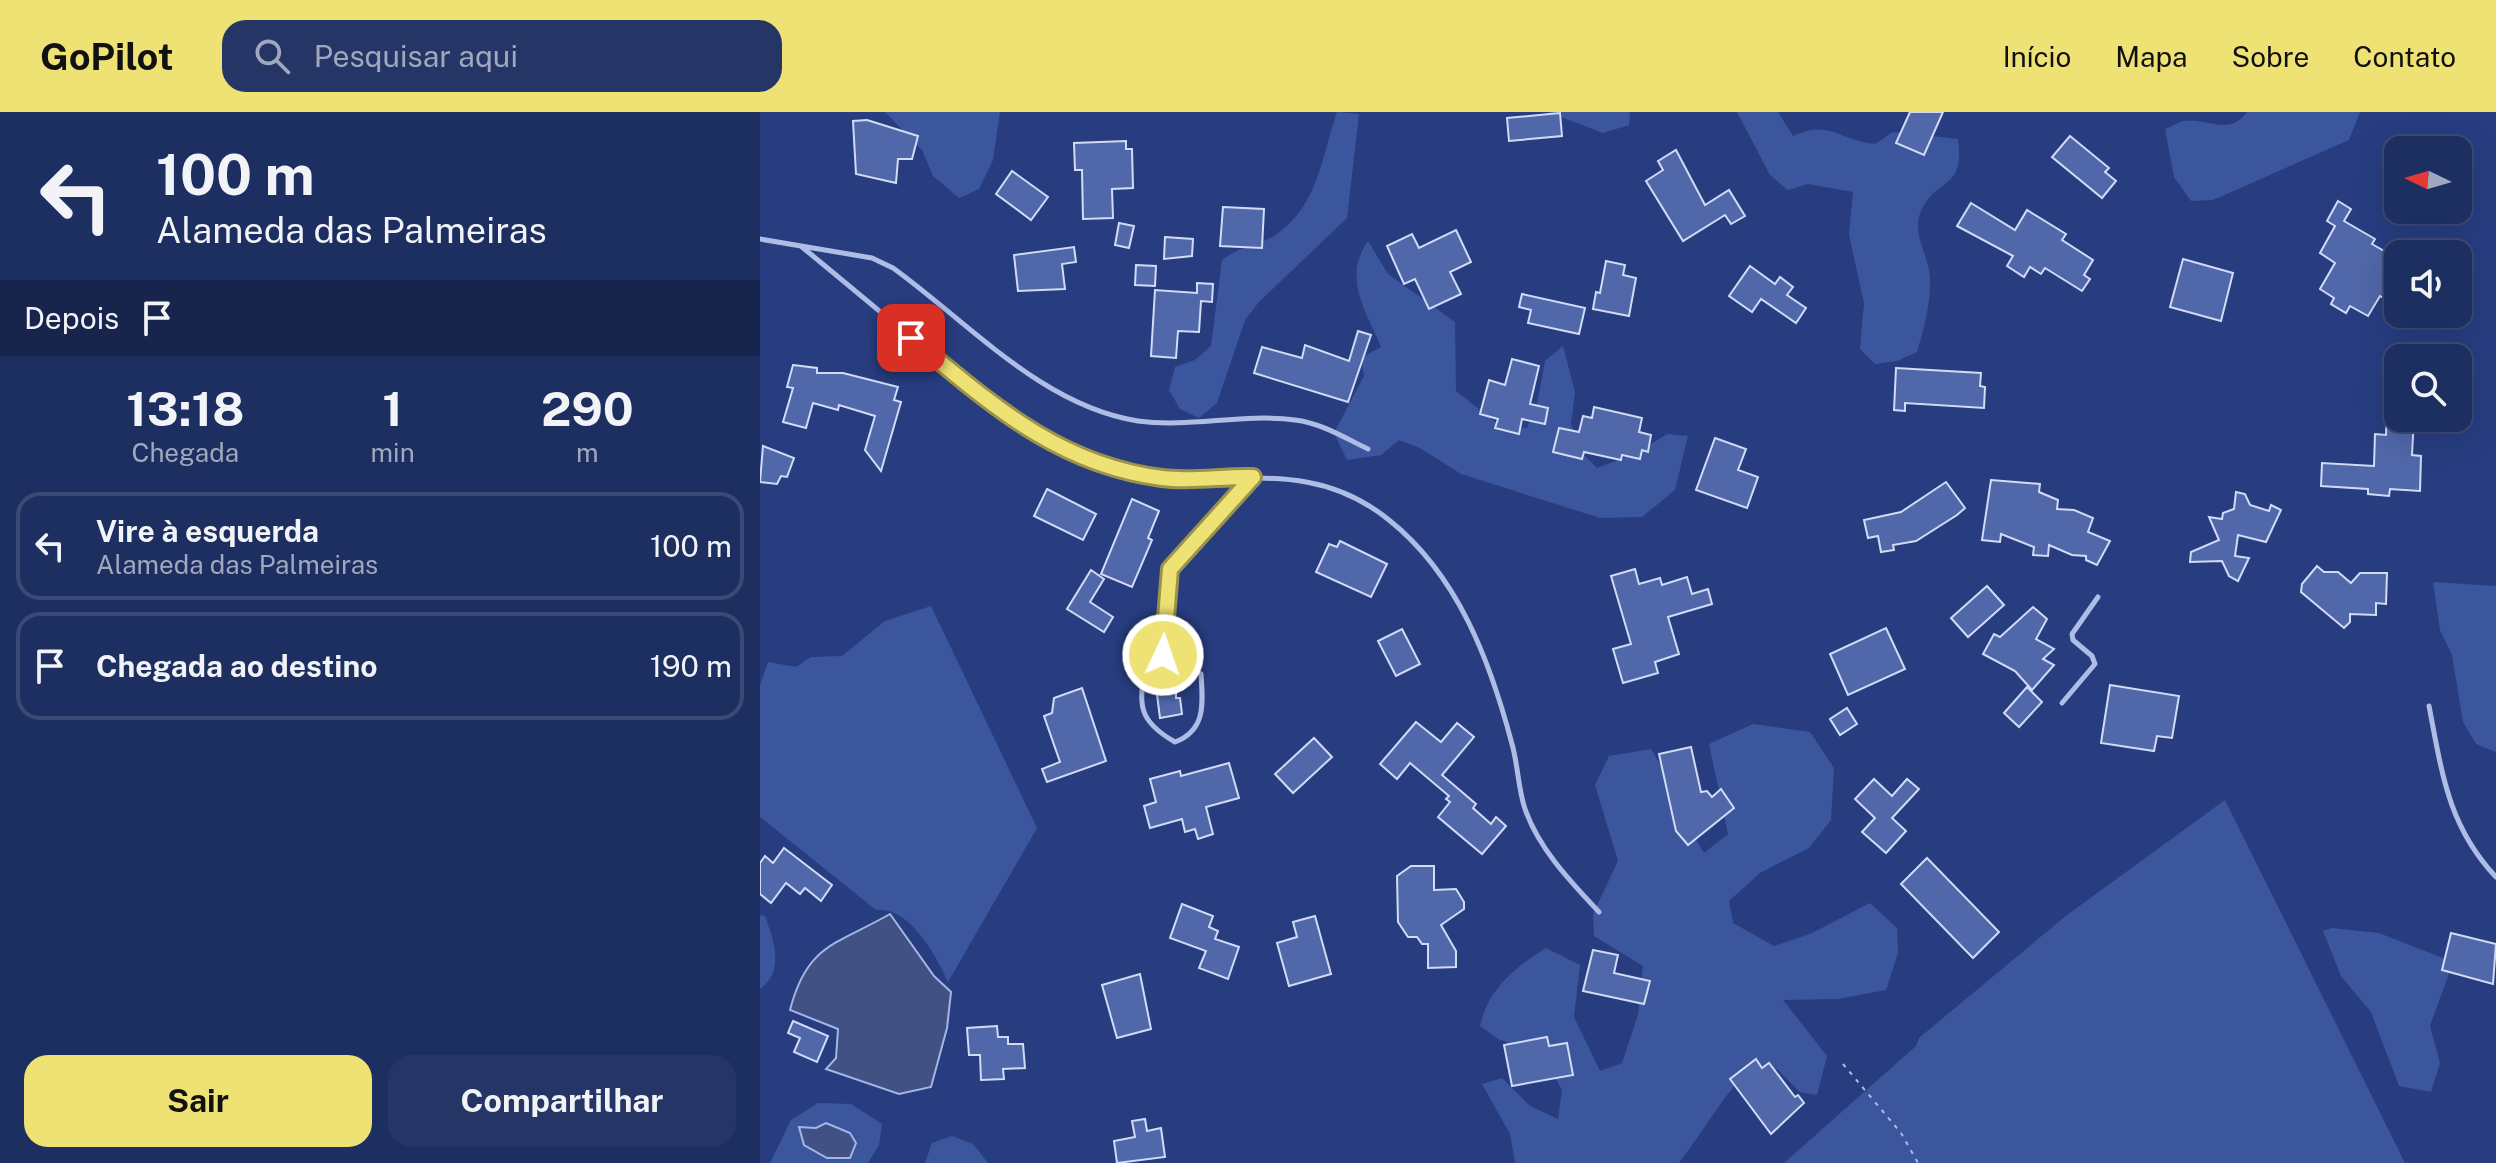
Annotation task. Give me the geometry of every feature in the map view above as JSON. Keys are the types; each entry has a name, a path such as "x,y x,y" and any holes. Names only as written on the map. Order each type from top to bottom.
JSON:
{"lane":[{"path":"760,239 872,258 893,268 1005,357 1070,398 1116,415 1162,422 1298,420 1329,430 1368,449"},
{"path":"802,247 971,388 1057,447 1084,460 1138,474 1186,479 1253,477 1308,480 1366,503 1391,521 1428,560 1458,601 1488,666 1532,824 1551,856 1599,912"},
{"path":"1163,655 1170,569 1253,477"},
{"path":"2062,703 2095,664 2092,656 2073,640 2072,634 2098,597"},
{"path":"1163,655 1201,674 1200,722 1189,736 1175,742 1153,730 1143,715 1141,688 1146,665 1163,655"},
{"path":"2429,706 2445,786 2458,825 2474,854 2496,877"}],"path":[{"path":"1843,1064 1901,1133 1918,1163"}],"shaded area":[{"path":"885,112 1000,112 993,160 979,189 959,198 933,176 922,150"},
{"path":"1337,112 1359,114 1347,218 1259,302 1245,320 1217,403 1199,418 1180,409 1169,390 1175,367 1195,360 1211,346 1222,260 1277,234 1302,209 1317,179"},
{"path":"1548,112 1630,112 1629,125 1603,133"},
{"path":"1737,112 1778,112 1793,136 1805,131 1825,130 1875,144 1893,132 1958,139 1959,156 1954,175 1927,200 1918,219 1930,287 1917,352 1897,361 1875,364 1860,349 1864,303 1849,235 1853,192 1808,184 1788,190 1770,175"},
{"path":"2247,112 2360,112 2349,140 2213,200 2191,201 2174,177 2165,129 2193,120 2225,125 2240,119"},
{"path":"1368,241 1388,274 1455,322 1456,391 1499,425 1527,428 1537,404 1545,361 1563,346 1575,392 1571,424 1582,453 1597,468 1637,453 1667,434 1688,436 1675,490 1642,517 1600,518 1461,474 1420,448 1399,440 1381,455 1347,460 1334,433 1364,376 1361,358 1381,347 1363,307 1357,281 1360,255"},
{"path":"2433,582 2496,586 2496,752 2476,744 2463,722 2452,655 2440,630"},
{"path":"931,606 1037,828 948,982 929,946 910,924 888,911 876,910 760,817 760,685 768,662 796,667 811,657 842,656 885,621"},
{"path":"1753,724 1810,732 1834,768 1831,820 1809,848 1760,873 1729,901 1733,923 1774,946 1812,933 1870,903 1897,928 1898,953 1886,990 1838,999 1783,1000 1827,1056 1817,1095 1800,1092 1778,1070 1754,1063 1679,1163 1515,1163 1510,1134 1482,1084 1502,1078 1530,1106 1558,1119 1562,1090 1543,1055 1498,1039 1480,1026 1496,990 1523,963 1546,948 1580,965 1574,1017 1600,1071 1622,1063 1638,1015 1643,966 1594,936 1593,914 1618,861 1595,785 1609,756 1651,749 1704,853 1728,834 1709,744"},
{"path":"2225,800 2405,1163 1784,1163 1916,1046 1919,1038 2067,915"},
{"path":"890,914 934,976 951,992 947,1028 931,1087 899,1094 826,1069 836,1058 838,1029 790,1010 797,988 815,959 839,941"},
{"path":"760,915 765,916 772,935 775,965 768,982 760,989"},
{"path":"2332,928 2379,933 2453,962 2430,1026 2440,1063 2431,1092 2399,1086 2371,1012 2341,976 2323,931"},
{"path":"818,1103 851,1104 882,1124 879,1145 868,1163 770,1163 791,1120"},
{"path":"826,1123 850,1133 856,1143 850,1158 827,1158 804,1145 799,1127 816,1128"},
{"path":"952,1136 973,1144 988,1163 925,1163 932,1143"}],"building":[{"path":"1910,112 1943,112 1924,155 1896,143"},
{"path":"1560,113 1562,136 1509,141 1507,118"},
{"path":"867,120 918,136 912,159 898,159 896,183 856,174 853,121"},
{"path":"2070,136 2109,168 2105,172 2116,181 2102,198 2052,157"},
{"path":"1126,141 1126,149 1132,149 1133,188 1112,189 1113,218 1083,219 1082,170 1075,170 1074,143"},
{"path":"1676,150 1705,205 1729,190 1745,216 1731,224 1725,215 1683,241 1646,181 1663,170 1658,161"},
{"path":"1012,171 1048,197 1031,220 996,194"},
{"path":"2338,201 2351,209 2344,221 2375,239 2372,244 2384,251 2384,298 2380,296 2368,316 2350,306 2346,313 2331,304 2334,298 2320,289 2335,263 2320,253 2335,226 2327,221"},
{"path":"1971,203 2015,230 2027,210 2066,234 2062,240 2093,260 2084,275 2090,279 2082,291 2045,268 2041,274 2030,267 2024,277 2007,266 2013,256 1957,226"},
{"path":"1223,207 1264,209 1262,248 1220,246"},
{"path":"1119,223 1134,226 1129,248 1115,245"},
{"path":"1456,230 1471,262 1450,272 1461,294 1429,309 1415,279 1404,284 1387,246 1412,234 1419,248"},
{"path":"1165,237 1193,239 1192,256 1164,259"},
{"path":"1074,247 1076,262 1062,264 1065,289 1018,291 1014,255"},
{"path":"2183,259 2233,273 2221,321 2170,307"},
{"path":"1606,261 1625,265 1623,275 1636,278 1629,316 1593,309 1596,292 1600,293"},
{"path":"1136,265 1156,266 1155,286 1135,285"},
{"path":"1750,266 1775,284 1780,277 1793,287 1787,295 1806,308 1796,323 1761,299 1752,312 1729,296"},
{"path":"1197,283 1213,284 1212,302 1201,301 1199,332 1178,331 1176,358 1151,356 1155,290 1197,293"},
{"path":"1522,294 1585,308 1579,334 1528,323 1531,310 1519,307"},
{"path":"1358,331 1371,335 1348,402 1254,373 1262,347 1302,358 1305,345 1349,361"},
{"path":"1512,359 1539,366 1530,404 1548,408 1545,424 1522,419 1519,434 1495,428 1498,419 1480,414 1489,380 1505,385"},
{"path":"793,365 817,368 817,373 843,373 898,387 894,400 901,402 881,471 865,450 875,416 839,405 838,410 813,403 806,428 783,422 793,388 787,387"},
{"path":"1896,368 1981,373 1980,386 1985,387 1984,408 1905,403 1905,411 1894,410"},
{"path":"1594,407 1642,418 1639,432 1651,435 1648,452 1642,450 1640,459 1622,455 1621,460 1584,452 1582,459 1553,452 1559,428 1579,432 1583,416 1592,418"},
{"path":"2386,432 2413,432 2412,455 2421,456 2420,491 2390,489 2389,496 2368,494 2368,489 2321,486 2322,463 2374,466 2375,434 2386,435"},
{"path":"1715,438 1746,449 1738,470 1758,477 1747,508 1696,490"},
{"path":"763,446 794,458 787,477 781,476 777,484 760,482"},
{"path":"1991,480 2040,484 2039,492 2058,500 2057,509 2074,510 2093,518 2088,532 2110,541 2097,565 2086,560 2086,556 2072,555 2049,545 2048,556 2033,555 2034,547 2001,534 2000,542 1982,540"},
{"path":"1946,482 1965,508 1957,515 1916,541 1893,545 1894,550 1881,552 1878,536 1868,538 1864,520 1901,512"},
{"path":"1047,489 1096,514 1083,540 1034,516"},
{"path":"2236,492 2245,494 2250,505 2269,511 2271,505 2281,510 2266,542 2238,535 2235,556 2249,558 2238,581 2229,576 2222,561 2190,562 2191,552 2219,540 2209,517 2222,519 2223,513 2234,509"},
{"path":"1132,499 1159,511 1148,538 1152,540 1132,587 1101,574"},
{"path":"1340,541 1387,564 1371,597 1316,572 1329,544 1337,547"},
{"path":"2317,566 2324,572 2338,572 2351,583 2360,573 2387,573 2386,604 2376,603 2376,615 2350,614 2350,622 2344,628 2301,592 2302,584"},
{"path":"1635,569 1639,584 1660,578 1662,585 1687,577 1692,594 1708,589 1712,604 1668,617 1679,654 1655,662 1658,673 1623,683 1613,649 1631,644 1611,576"},
{"path":"1091,570 1104,579 1090,602 1113,617 1104,632 1067,609"},
{"path":"1987,586 2004,605 1968,637 1951,618"},
{"path":"2033,607 2047,619 2036,639 2054,649 2043,659 2054,665 2032,690 2015,671 1983,654 1994,634 2000,637"},
{"path":"1886,628 1905,669 1848,695 1830,654"},
{"path":"1402,629 1420,664 1396,676 1378,641"},
{"path":"1154,671 1176,671 1176,698 1180,698 1182,714 1160,718"},
{"path":"2110,685 2179,696 2172,738 2157,736 2154,751 2101,743"},
{"path":"2027,687 2042,702 2019,727 2004,713"},
{"path":"1082,688 1106,761 1047,782 1042,769 1060,762 1044,716 1052,713 1054,698"},
{"path":"1847,708 1857,724 1840,735 1830,719"},
{"path":"1416,722 1441,742 1457,723 1474,737 1442,775 1476,804 1473,808 1491,824 1496,817 1506,826 1482,854 1438,817 1450,802 1446,799 1449,796 1410,763 1397,779 1380,764"},
{"path":"1314,738 1332,757 1293,793 1275,774"},
{"path":"1691,747 1701,792 1707,791 1712,797 1721,789 1734,808 1688,845 1676,831 1659,754"},
{"path":"1229,763 1239,798 1206,807 1213,834 1198,839 1195,829 1185,832 1182,819 1150,828 1144,806 1156,802 1150,779 1180,771 1181,776"},
{"path":"1874,779 1892,796 1907,779 1919,789 1892,818 1906,831 1886,853 1862,832 1875,818 1855,799"},
{"path":"784,848 832,885 821,901 805,888 800,894 786,883 771,903 760,894 760,863 765,856 773,863"},
{"path":"1927,858 1999,932 1973,958 1901,884"},
{"path":"1411,866 1434,866 1434,890 1456,889 1464,902 1464,909 1441,925 1456,951 1456,967 1428,968 1428,944 1422,944 1417,937 1408,937 1398,922 1397,876"},
{"path":"1182,904 1213,916 1209,927 1218,931 1215,939 1239,947 1228,979 1199,968 1206,951 1170,938"},
{"path":"1315,916 1331,974 1289,986 1277,943 1297,937 1293,922"},
{"path":"2451,933 2496,944 2493,984 2442,970"},
{"path":"1593,950 1618,955 1614,973 1650,981 1644,1004 1583,991"},
{"path":"1140,974 1151,1029 1117,1038 1102,985"},
{"path":"793,1021 828,1036 817,1062 794,1052 800,1038 788,1033"},
{"path":"997,1026 998,1037 1008,1037 1008,1044 1023,1044 1025,1068 1003,1069 1004,1079 981,1080 980,1055 969,1055 967,1028"},
{"path":"1547,1037 1549,1046 1567,1043 1573,1075 1512,1086 1504,1045"},
{"path":"1756,1059 1762,1068 1769,1063 1795,1097 1798,1095 1804,1103 1771,1134 1730,1079"},
{"path":"1145,1119 1147,1131 1161,1128 1165,1157 1117,1163 1114,1141 1135,1137 1132,1121"}],"route":[{"path":"911,338 971,388 1020,423 1084,460 1165,478 1253,477 1170,569 1163,655"}]}
